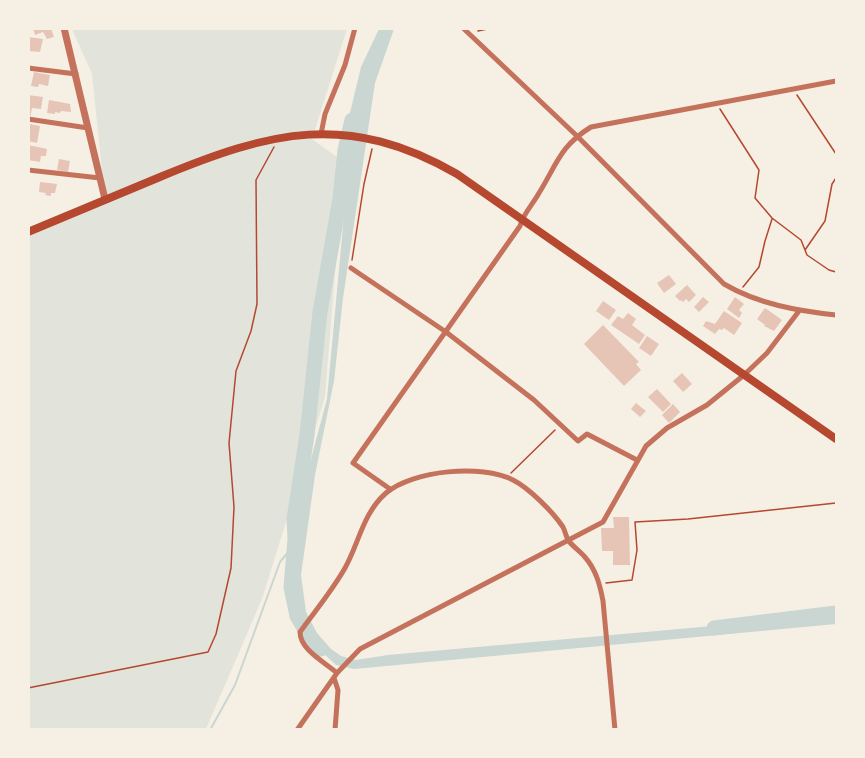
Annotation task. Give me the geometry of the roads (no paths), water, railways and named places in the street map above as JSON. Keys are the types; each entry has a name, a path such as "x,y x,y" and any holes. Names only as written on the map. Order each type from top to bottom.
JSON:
{"main road":[{"path":"28,232 210,156 247,144 281,136 321,134 375,140 413,151 457,174 837,439"}],"street":[{"path":"64,28 105,199"},
{"path":"321,134 325,114 345,65 355,28"},
{"path":"465,31 577,136 716,277 738,293 799,311 837,315"},
{"path":"28,75 30,68 76,74"},
{"path":"390,489 353,463 520,226 563,151 577,136 591,127 837,81"},
{"path":"28,119 88,128"},
{"path":"28,170 100,178"},
{"path":"351,268 446,332 534,400 578,441 587,434 637,460"},
{"path":"297,729 337,674 360,649 603,522 646,446 667,429 707,405 744,375 767,353 799,311"},
{"path":"335,729 337,674 309,650 300,638 300,632 343,571 375,504 390,489 410,479 442,472 479,473 507,477 522,486 564,528 568,540 592,567 600,584 603,601 615,729"}],"waterway":[{"path":"321,649 311,640 297,616 291,587 295,539 294,519 307,435 320,312 340,199 345,150 352,120"},
{"path":"210,730 235,685 280,562 294,545"},
{"path":"714,628 836,613"}]}
